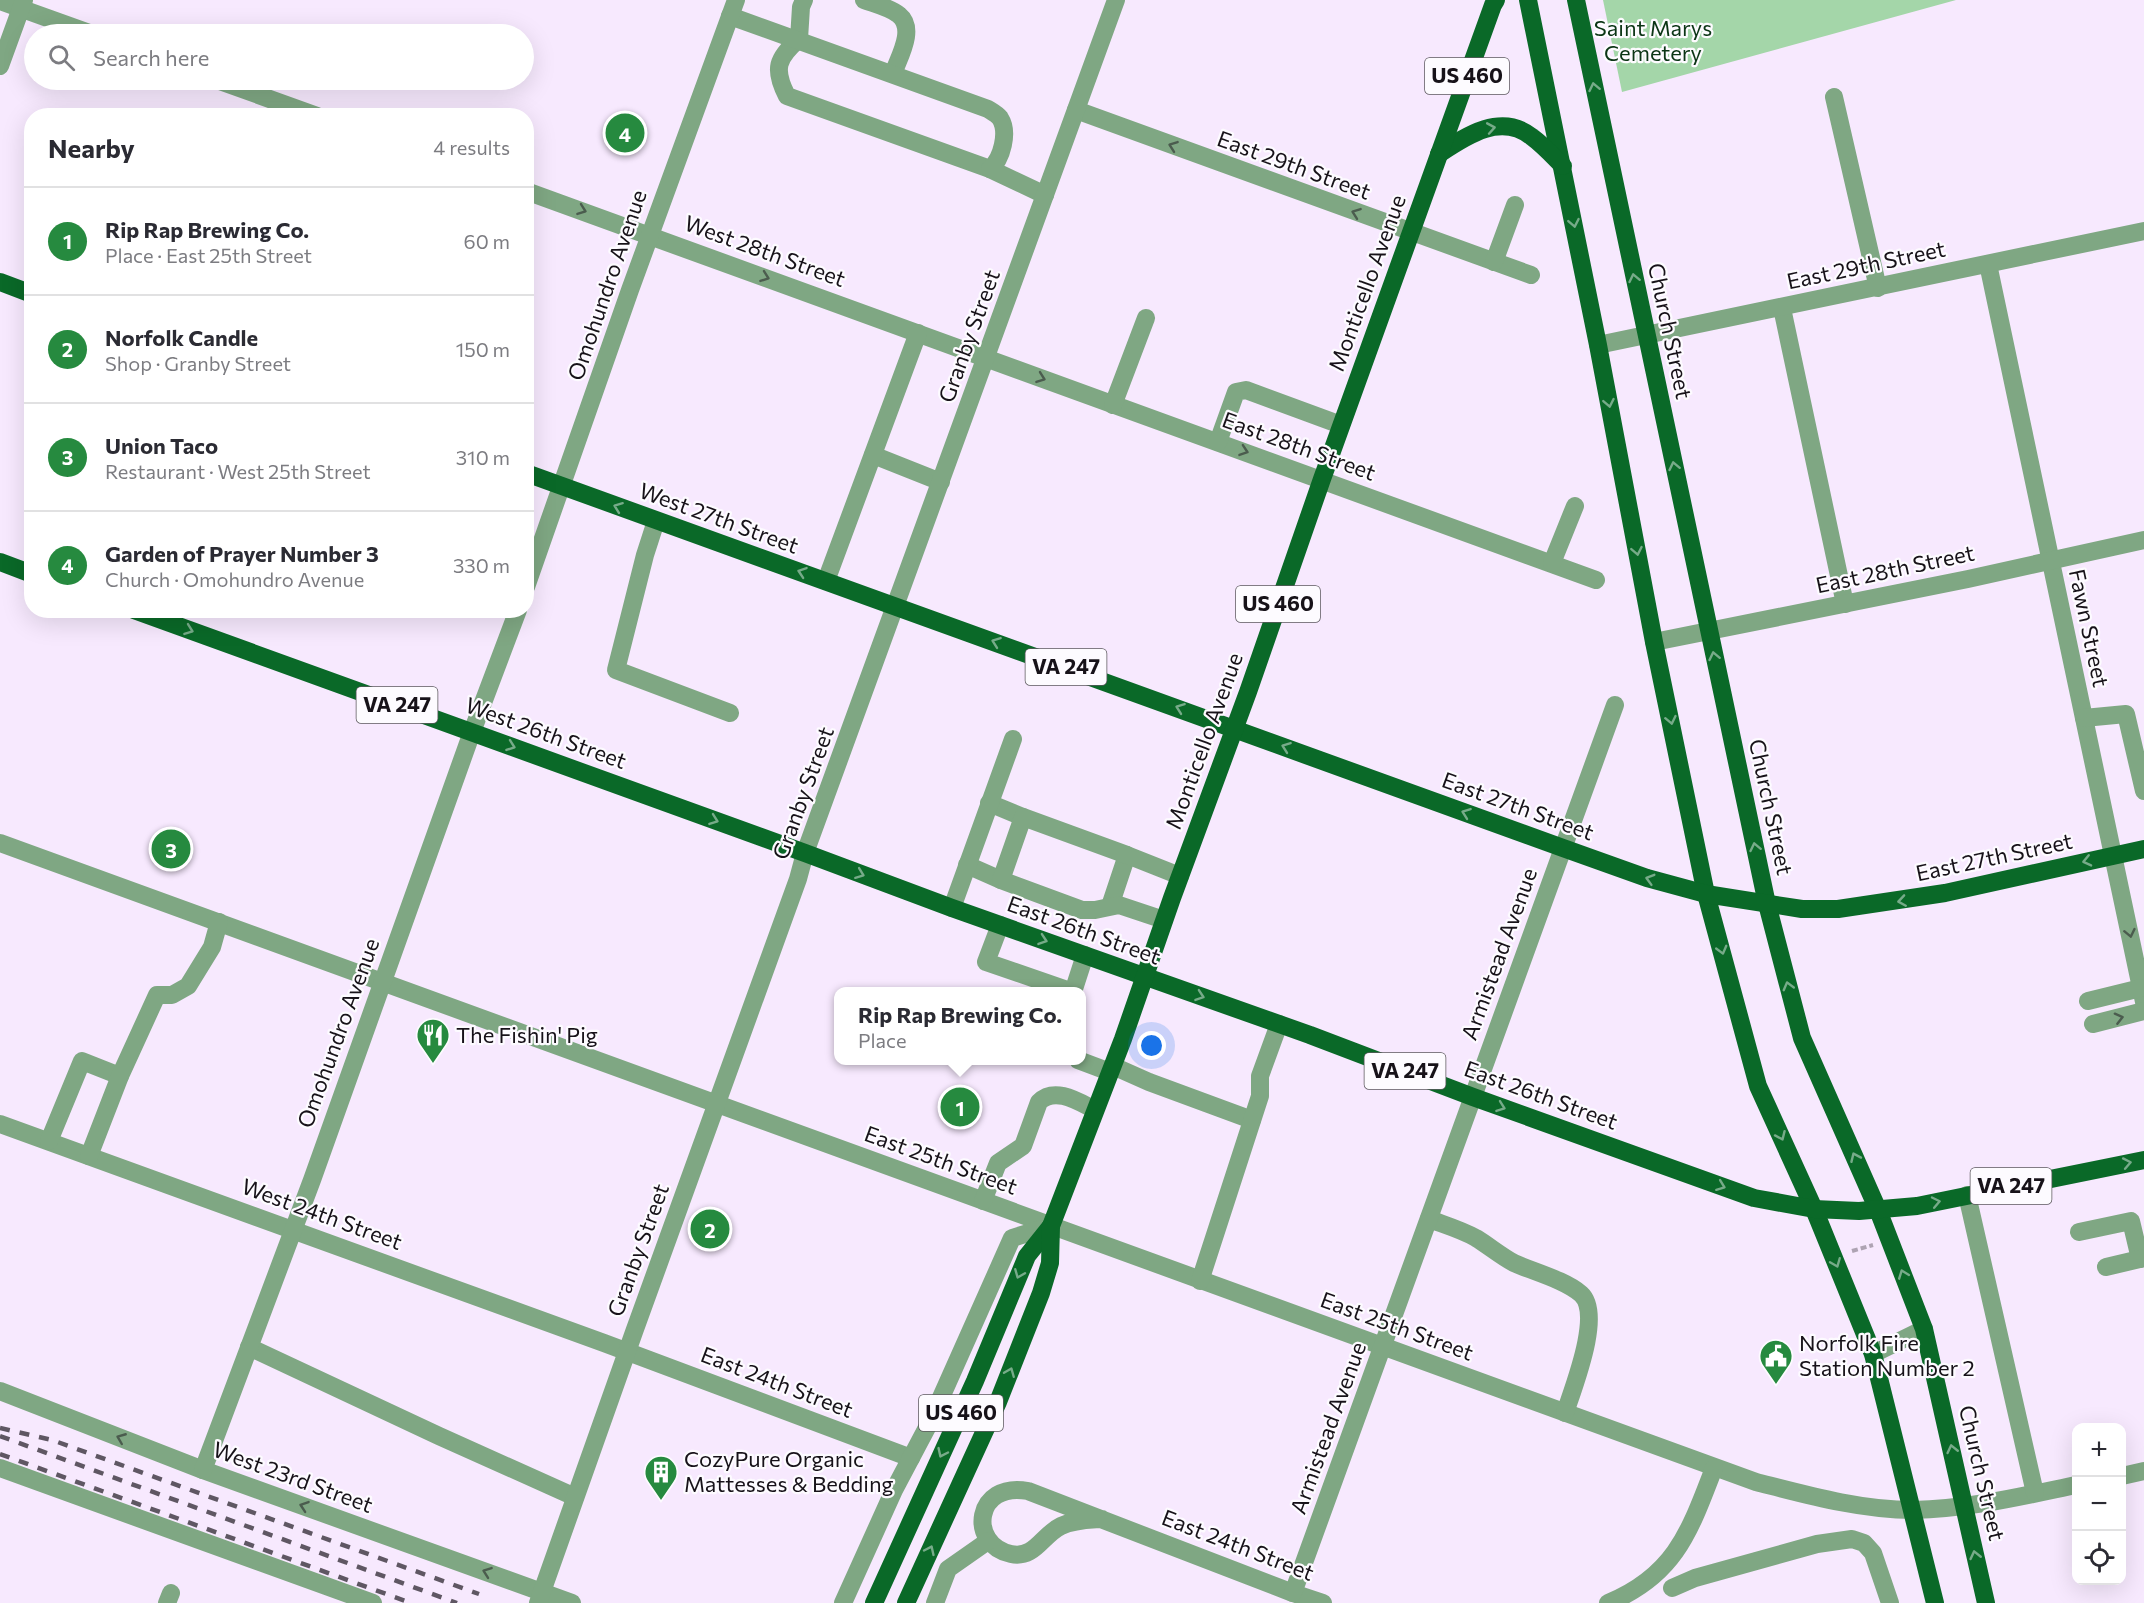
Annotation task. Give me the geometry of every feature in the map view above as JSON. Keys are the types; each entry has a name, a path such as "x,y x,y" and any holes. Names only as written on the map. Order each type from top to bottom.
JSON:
{"main road":[{"name":"Monticello Avenue","path":"906,1603 1022,1345 1050,1263 1052,1226 1235,728 1341,425 1496,0"},
{"path":"1528,0 1563,166 1654,642 1706,894 1758,1086 1815,1209 1873,1354 1935,1603"},
{"name":"Church Street","path":"1576,0 1767,904 1802,1038 1878,1210 1924,1329 1986,1603"},
{"path":"1439,154 1474,132 1501,126 1520,130 1531,136 1563,166"},
{"path":"0,282 24,291"},
{"name":"West 27th Street","path":"534,476 897,606"},
{"path":"0,562 24,571"},
{"name":"East 27th Street","path":"897,606 1647,878 1706,894 1802,909 1838,909 1905,901 2144,849"},
{"name":"West 26th Street","path":"156,618 805,853"},
{"name":"East 26th Street","path":"805,853 1754,1198 1815,1209 1878,1210 1917,1206 2144,1160"},
{"name":"Monticello Avenue","path":"874,1603 975,1381 1027,1256 1052,1226"}],"street":[{"path":"804,0 801,7 799,39 784,52 780,61 782,85 787,96 990,169 1046,195"},
{"path":"864,0 898,14 908,31 893,74"},
{"name":"Granby Street","path":"540,1598 798,879 805,853 897,606 1116,0"},
{"path":"0,1 23,4 69,24"},
{"path":"0,66 23,4"},
{"path":"733,8 799,39 988,109 999,117 1003,129 1002,147 996,163 990,169"},
{"name":"Omohundro Avenue","path":"534,565 650,235 733,8"},
{"path":"245,90 295,108"},
{"path":"1834,97 1878,288"},
{"name":"East 29th Street","path":"1076,110 1531,275"},
{"name":"West 28th Street","path":"534,194 986,357"},
{"path":"1494,262 1515,205"},
{"name":"East 29th Street","path":"1598,345 2144,231"},
{"name":"Fawn Street","path":"1988,264 2143,995"},
{"path":"1782,308 1845,604"},
{"path":"1113,405 1146,318"},
{"path":"826,581 918,333"},
{"name":"East 28th Street","path":"986,357 1596,580"},
{"path":"1218,442 1236,393 1246,390 1341,425"},
{"path":"873,455 941,482"},
{"path":"1552,563 1575,506"},
{"path":"656,521 645,555 616,670 730,713"},
{"name":"East 28th Street","path":"1654,642 2144,540"},
{"name":"Omohundro Avenue","path":"203,1470 515,618"},
{"name":"Armistead Avenue","path":"1293,1593 1615,705"},
{"path":"2084,718 2126,714 2144,791"},
{"path":"952,908 1013,739"},
{"path":"989,803 1180,876"},
{"path":"1000,880 1023,817"},
{"name":"East 25th Street","path":"0,843 1756,1482 1816,1498 1878,1508 1912,1510 1965,1507 2072,1486"},
{"path":"1110,906 1127,855"},
{"path":"967,865 1000,880 1082,910 1095,910 1119,904 1164,920"},
{"path":"89,1156 120,1076 157,995 172,995 188,986 212,946 219,922"},
{"path":"1000,925 986,962 1058,987"},
{"path":"1075,987 1086,955"},
{"path":"2088,1001 2143,995"},
{"path":"2093,1024 2144,1011"},
{"path":"1200,1281 1260,1096 1260,1076 1279,1024"},
{"path":"49,1142 82,1061 120,1076"},
{"path":"1086,1062 1149,1082 1252,1120"},
{"path":"982,1201 998,1163 1023,1146 1039,1102 1044,1097 1067,1097 1095,1110"},
{"name":"West 24th Street","path":"0,1124 627,1351"},
{"path":"1967,1195 2035,1493"},
{"path":"1429,1219 1473,1236 1513,1262 1572,1288 1583,1296 1588,1309 1590,1325 1587,1343 1566,1413"},
{"path":"2079,1232 2131,1221 2142,1259 2106,1267"},
{"path":"843,1603 894,1490 931,1420 1012,1238 1052,1226"},
{"path":"1873,1354 1924,1329"},
{"path":"249,1347 575,1497"},
{"name":"East 24th Street","path":"627,1351 911,1458"},
{"name":"West 23rd Street","path":"0,1391 540,1598 572,1603"},
{"path":"0,1468 373,1603"},
{"path":"1608,1603 1635,1590 1662,1568 1679,1548 1691,1526 1714,1468"},
{"path":"2126,1475 2144,1471"},
{"name":"East 24th Street","path":"1102,1519 1076,1521 1060,1527 1026,1554 1011,1554 997,1548 988,1541 983,1521 985,1506 993,1497 1001,1492 1017,1488 1102,1519 1293,1593 1323,1603"},
{"path":"1662,1568 1675,1596 1695,1578 1806,1547 1852,1539 1864,1543 1873,1553 1890,1603"},
{"path":"935,1603 948,1569 988,1541"}],"path":[{"path":"1851,1251 1876,1244"}],"green space":[{"name":"Saint Marys Cemetery","path":"1603,0 1956,0 1622,92"}],"railway":[{"path":"0,1428 52,1440 479,1594"},
{"path":"0,1436 457,1603"},
{"path":"0,1454 411,1603"}],"place":[{"name":"Garden of Prayer Number 3","path":"625,133"},
{"name":"Union Taco","path":"171,849"},
{"name":"The Fishin' Pig","path":"433,1064"},
{"name":"Rip Rap Brewing Co.","path":"960,1107"},
{"name":"Norfolk Candle","path":"710,1229"},
{"name":"Norfolk Fire Station Number 2","path":"1776,1385"},
{"name":"CozyPure Organic Mattesses & Bedding","path":"661,1501"}]}
